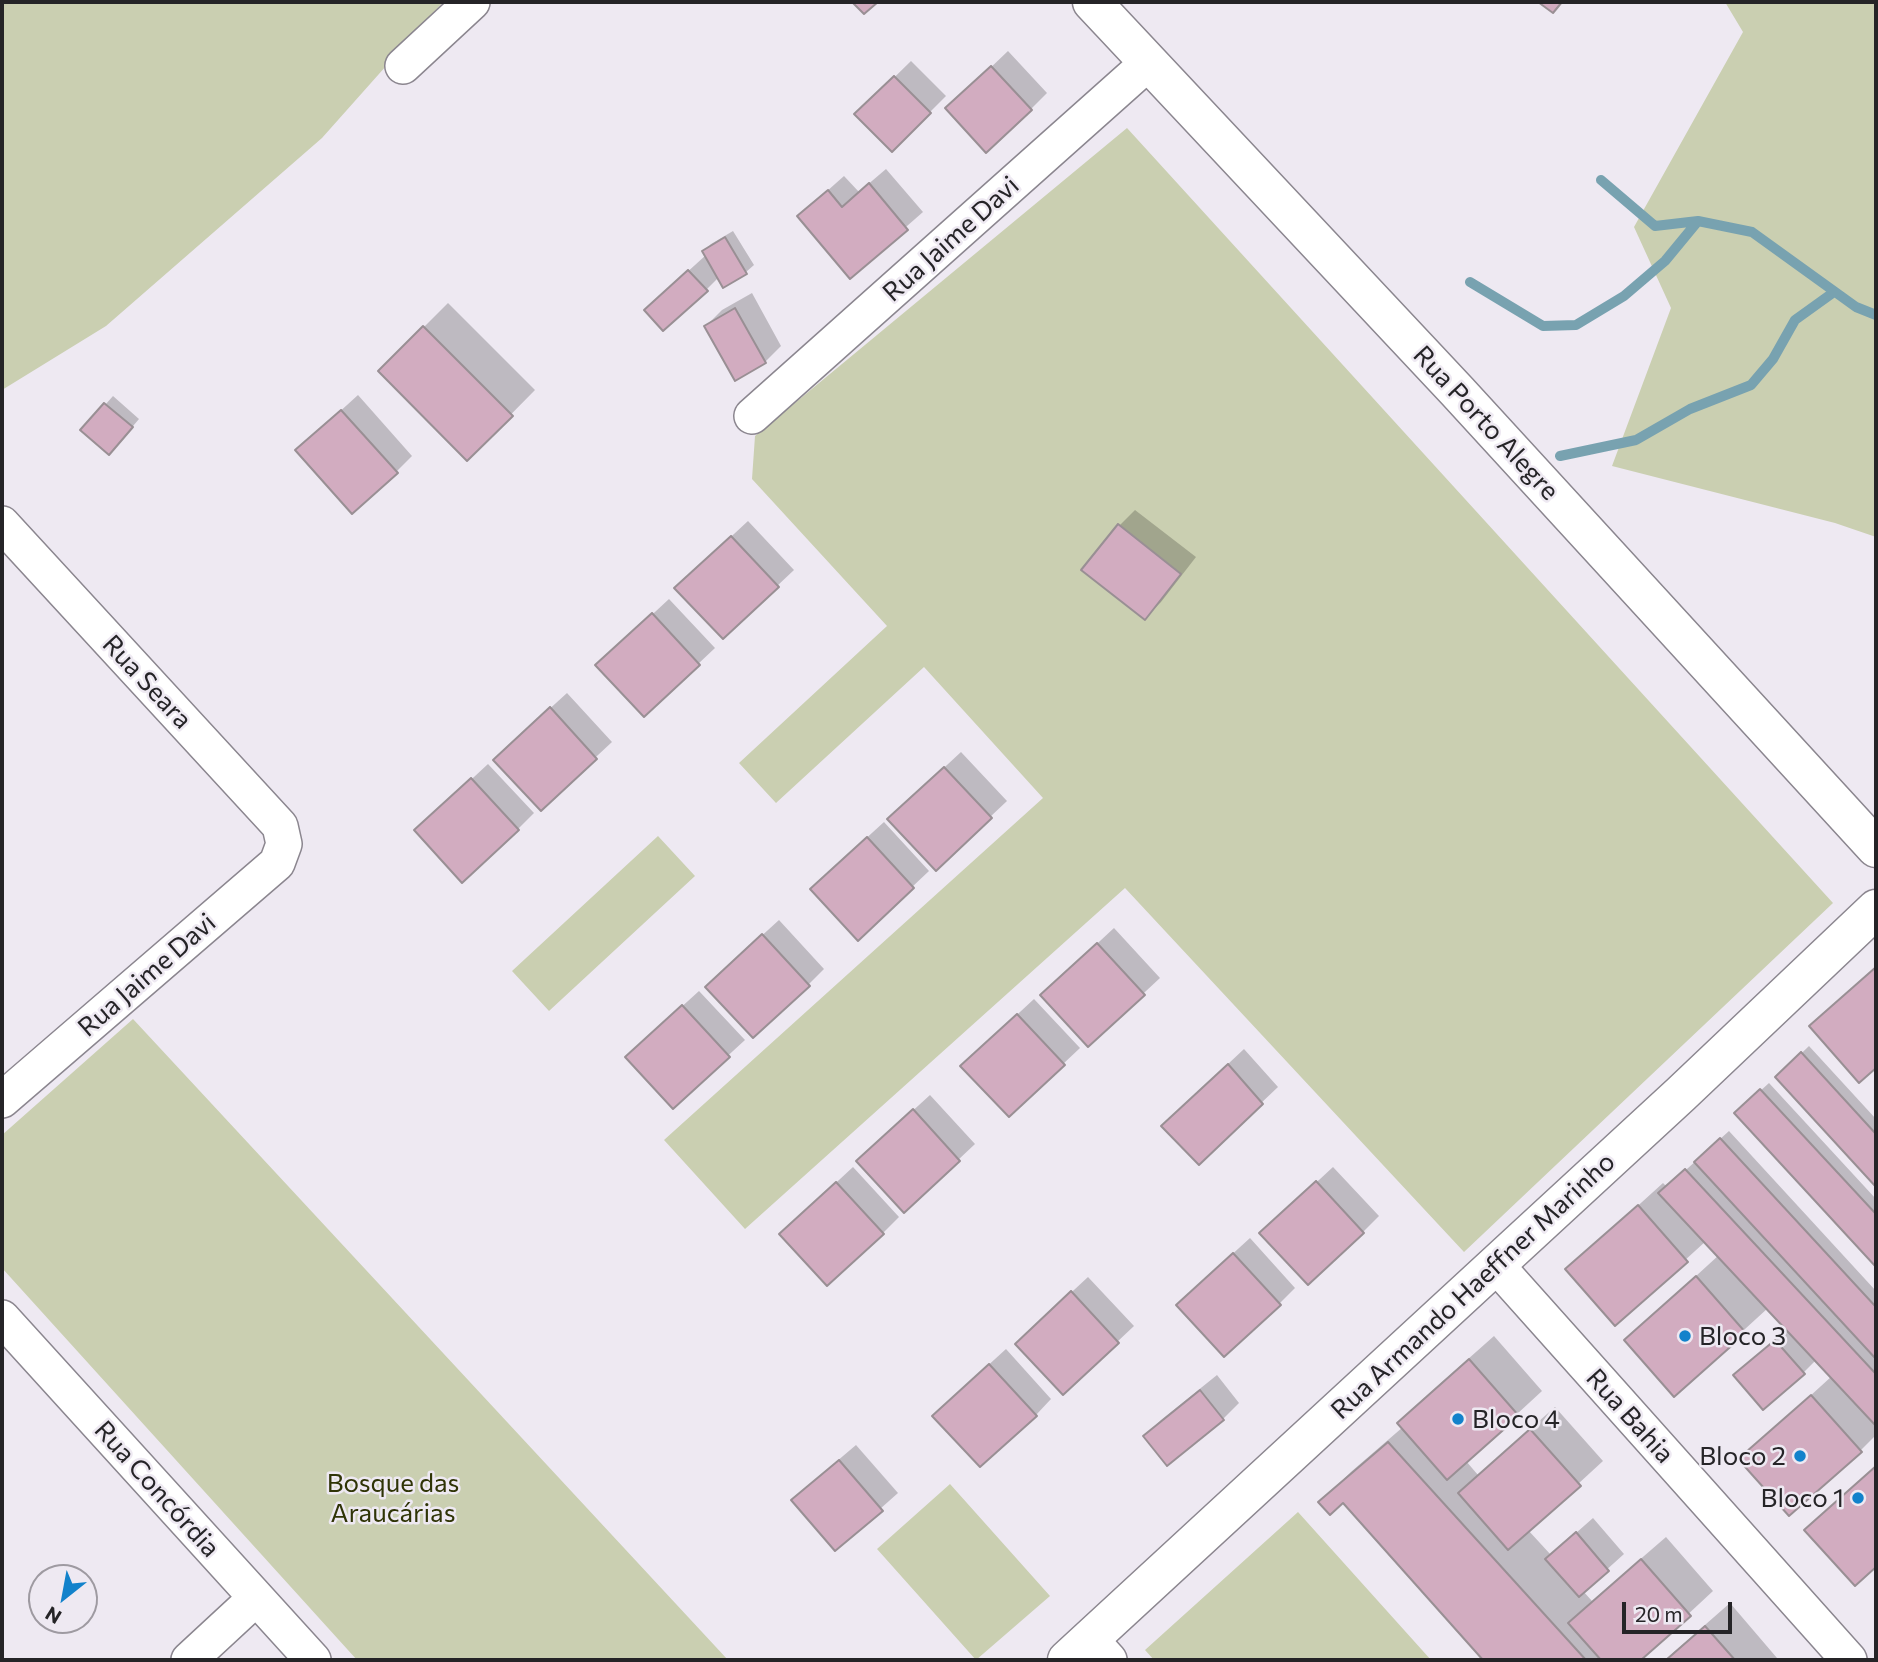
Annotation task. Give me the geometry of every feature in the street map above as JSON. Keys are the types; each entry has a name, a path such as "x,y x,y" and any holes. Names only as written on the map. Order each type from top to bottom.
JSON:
{"street":[{"path":"403,66 472,2"},
{"name":"Rua Porto Alegre","path":"1092,2 1447,381 1876,848"},
{"name":"Rua Jaime Davi","path":"752,416 1149,62"},
{"name":"Rua Seara","path":"2,524 280,826 284,844"},
{"name":"Rua Jaime Davi","path":"2,1100 277,863 284,844"},
{"name":"Rua Armando Haeffner Marinho","path":"1089,1653 1496,1265 1876,909"},
{"name":"Rua Bahia","path":"1496,1265 1849,1660"},
{"name":"Rua Concórdia","path":"2,1318 313,1660"},
{"path":"189,1660 256,1598"}],"green space":[{"path":"2,2 443,2 322,138 106,326 2,390"},
{"path":"1725,2 1876,2 1876,537 1835,523 1612,466 1671,308 1634,227 1743,32"},
{"path":"1127,128 1833,903 1464,1252 1125,888 745,1229 664,1140 1043,798 924,667 776,803 739,763 887,626 752,479 755,436"},
{"path":"658,836 695,876 549,1011 512,971"},
{"name":"Bosque das Araucárias","path":"133,1019 728,1660 357,1660 2,1268 2,1135"},
{"path":"950,1484 1050,1596 976,1660 877,1549"},
{"path":"1298,1512 1431,1660 1154,1660 1145,1650"}],"building":[{"path":"852,2 878,2 864,14"},
{"path":"1538,2 1562,2 1553,13"},
{"path":"991,66 1032,110 986,153 945,108"},
{"path":"894,76 931,113 892,152 854,114"},
{"path":"869,183 908,230 850,279 797,216 828,190 842,207"},
{"path":"725,237 747,274 723,288 702,251"},
{"path":"688,270 708,291 663,331 644,310"},
{"path":"735,308 766,363 735,381 704,326"},
{"path":"423,326 513,416 467,461 378,371"},
{"path":"104,403 133,427 109,455 80,430"},
{"path":"341,410 398,473 352,514 295,450"},
{"path":"1118,524 1181,574 1145,620 1081,570"},
{"path":"731,536 779,587 723,639 674,588"},
{"path":"652,613 700,665 644,717 595,665"},
{"path":"550,707 597,759 541,811 493,760"},
{"path":"944,767 992,818 936,871 887,819"},
{"path":"471,778 519,830 462,883 414,830"},
{"path":"867,837 914,888 858,941 810,889"},
{"path":"762,934 810,986 753,1038 705,987"},
{"path":"1097,943 1145,995 1088,1047 1040,995"},
{"path":"1876,967 1876,1068 1859,1083 1809,1026"},
{"path":"682,1005 730,1057 673,1109 625,1057"},
{"path":"1017,1014 1065,1065 1009,1117 960,1066"},
{"path":"1801,1052 1876,1134 1876,1187 1775,1077"},
{"path":"1228,1064 1263,1104 1199,1165 1161,1126"},
{"path":"1760,1089 1876,1214 1876,1267 1734,1113"},
{"path":"913,1109 960,1161 904,1213 856,1161"},
{"path":"1720,1138 1876,1307 1876,1359 1694,1162"},
{"path":"1685,1169 1876,1374 1876,1426 1658,1193"},
{"path":"1316,1181 1364,1233 1308,1285 1259,1233"},
{"path":"836,1182 884,1234 827,1286 779,1234"},
{"path":"1638,1205 1688,1262 1615,1326 1565,1269"},
{"path":"1233,1253 1281,1305 1224,1357 1176,1305"},
{"name":"Bloco 3","path":"1696,1276 1746,1333 1674,1397 1624,1340"},
{"path":"1071,1291 1119,1343 1063,1395 1015,1344"},
{"path":"1775,1340 1805,1374 1763,1410 1733,1375"},
{"name":"Bloco 4","path":"1469,1359 1519,1416 1447,1480 1397,1423"},
{"path":"989,1364 1037,1416 980,1467 932,1416"},
{"path":"1200,1390 1224,1420 1167,1466 1143,1436"},
{"name":"Bloco 2","path":"1811,1395 1862,1452 1789,1516 1738,1459"},
{"path":"1530,1429 1581,1486 1508,1550 1458,1493"},
{"path":"1388,1442 1586,1660 1483,1660 1343,1503 1330,1515 1318,1502"},
{"path":"839,1460 883,1511 835,1551 791,1500"},
{"name":"Bloco 1","path":"1876,1466 1876,1567 1855,1586 1804,1530"},
{"path":"1576,1532 1609,1571 1579,1597 1545,1559"},
{"path":"1641,1559 1691,1616 1641,1660 1601,1660 1568,1623"},
{"path":"1705,1626 1735,1660 1666,1660"}],"waterway":[{"path":"1601,180 1655,226 1698,221 1752,232 1856,307 1876,315"},
{"path":"1470,282 1543,326 1576,325 1624,296 1665,261 1698,221"},
{"path":"1560,456 1636,440 1690,409 1751,385 1773,359 1795,320 1834,292"}],"place":[{"name":"Bloco 3","path":"1685,1336"},
{"name":"Bloco 4","path":"1458,1419"},
{"name":"Bloco 2","path":"1800,1456"},
{"name":"Bloco 1","path":"1858,1498"}]}
